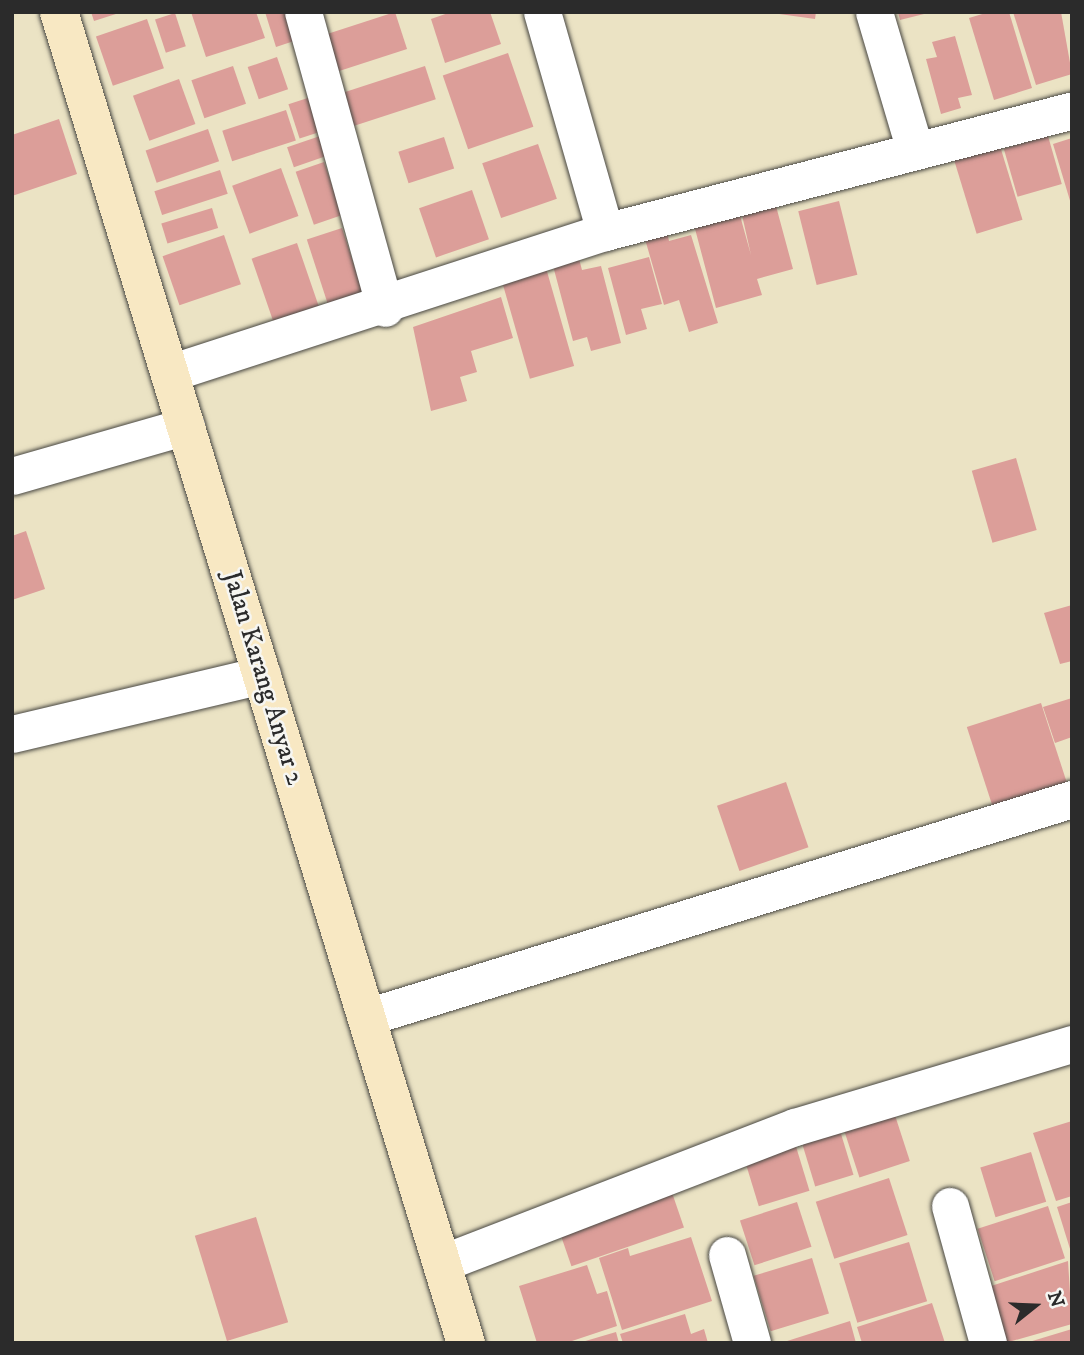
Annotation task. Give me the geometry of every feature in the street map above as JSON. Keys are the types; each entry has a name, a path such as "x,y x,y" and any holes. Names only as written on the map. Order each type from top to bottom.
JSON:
{"street":[{"name":"Jalan Karang Anyar 2","path":"59,12 466,1343"},
{"path":"303,12 385,308"},
{"path":"542,12 605,232"},
{"path":"874,12 915,150"},
{"path":"170,373 385,308 605,232 1072,110"},
{"path":"12,476 186,426"},
{"path":"12,734 262,675"},
{"path":"367,1017 1072,799"},
{"path":"442,1263 795,1127 1072,1044"},
{"path":"950,1206 988,1343"},
{"path":"727,1255 752,1343"}],"building":[{"path":"91,12 119,12 119,13 94,21"},
{"path":"191,12 256,12 265,38 206,57"},
{"path":"265,12 291,12 300,39 276,47"},
{"path":"395,12 407,49 330,74 318,37"},
{"path":"451,12 490,12 501,44 445,63 431,19"},
{"path":"765,12 816,12 815,19"},
{"path":"898,12 928,12 928,13 900,20"},
{"path":"989,12 1009,12 1032,88 994,100 969,18"},
{"path":"1013,12 1061,12 1072,74 1036,85"},
{"path":"175,13 186,46 166,53 155,19"},
{"path":"147,19 164,68 113,86 96,37"},
{"path":"955,36 972,95 958,98 961,108 941,114 926,59 937,57 932,42"},
{"path":"508,53 533,127 468,149 443,75"},
{"path":"277,57 288,89 259,99 248,67"},
{"path":"233,66 246,104 204,118 191,80"},
{"path":"425,66 436,99 352,126 341,93"},
{"path":"179,79 195,124 149,141 133,96"},
{"path":"317,95 328,129 300,139 288,104"},
{"path":"286,110 296,140 232,161 222,131"},
{"path":"59,119 77,174 12,196 12,135"},
{"path":"208,129 219,161 157,183 146,150"},
{"path":"323,135 330,155 294,167 287,147"},
{"path":"1048,136 1062,184 1018,197 1004,149"},
{"path":"444,137 454,168 409,183 398,152"},
{"path":"1072,138 1072,204 1071,204 1053,144"},
{"path":"538,144 557,199 501,218 482,163"},
{"path":"1000,146 1023,220 977,234 954,160"},
{"path":"324,162 342,215 314,225 296,172"},
{"path":"281,168 298,216 250,234 232,186"},
{"path":"220,170 228,194 162,215 154,191"},
{"path":"472,190 489,239 436,257 419,208"},
{"path":"839,201 857,275 817,285 798,211"},
{"path":"776,206 793,269 757,279 762,295 716,308 694,225 739,212 751,255 742,215"},
{"path":"212,208 218,228 167,244 161,223"},
{"path":"342,228 365,299 330,311 307,239"},
{"path":"667,232 669,241 691,235 718,323 689,332 679,300 664,305 645,239"},
{"path":"224,235 241,284 179,305 163,256"},
{"path":"297,243 321,313 276,329 252,259"},
{"path":"578,255 582,270 601,266 621,343 591,351 587,337 573,341 552,262"},
{"path":"649,257 662,304 641,309 647,329 626,335 608,268"},
{"path":"546,268 574,366 530,379 502,281"},
{"path":"501,297 513,338 471,351 477,372 460,377 467,401 431,411 413,327"},
{"path":"1016,458 1037,530 992,543 972,471"},
{"path":"26,531 45,589 12,600 12,536"},
{"path":"1072,605 1072,661 1060,664 1044,613"},
{"path":"1072,698 1072,737 1055,743 1043,707"},
{"path":"1041,703 1067,782 992,806 967,727"},
{"path":"786,782 808,847 739,871 717,806"},
{"path":"891,1103 910,1161 859,1177 841,1119"},
{"path":"1072,1121 1072,1196 1056,1201 1033,1133"},
{"path":"838,1124 853,1175 815,1186 800,1136"},
{"path":"794,1140 809,1191 759,1206 743,1155"},
{"path":"1031,1152 1046,1202 996,1217 980,1167"},
{"path":"889,1178 908,1235 834,1259 816,1202"},
{"path":"669,1184 684,1227 571,1266 556,1223"},
{"path":"797,1202 812,1247 754,1265 740,1221"},
{"path":"1072,1202 1072,1252 1071,1252 1057,1207"},
{"path":"1048,1206 1065,1258 995,1281 978,1229"},
{"path":"256,1217 288,1322 227,1341 195,1236"},
{"path":"691,1237 712,1301 622,1330 599,1258 628,1248 630,1256"},
{"path":"909,1242 927,1301 857,1323 839,1263"},
{"path":"812,1258 829,1313 771,1331 754,1276"},
{"path":"1068,1261 1072,1324 1005,1343 988,1287"},
{"path":"587,1265 597,1294 607,1291 617,1326 566,1343 537,1343 519,1286"},
{"path":"932,1303 945,1343 862,1343 857,1327"},
{"path":"685,1314 691,1334 704,1329 708,1343 623,1343 620,1334"},
{"path":"850,1321 856,1343 784,1342"},
{"path":"1072,1329 1072,1343 1029,1342"},
{"path":"616,1332 619,1343 582,1343 582,1342"}]}
